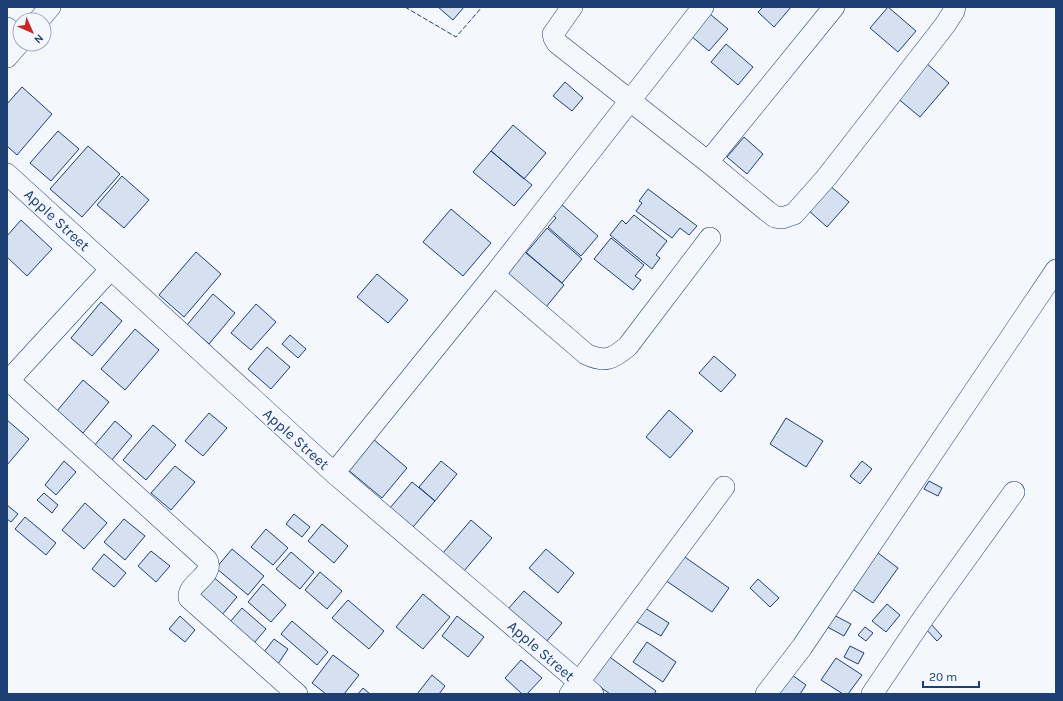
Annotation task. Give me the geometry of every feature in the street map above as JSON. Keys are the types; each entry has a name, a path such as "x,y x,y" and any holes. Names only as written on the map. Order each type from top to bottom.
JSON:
{"street":[{"path":"572,7 553,34 554,38 564,49 776,217 782,218 794,214 826,178 945,25 955,7"},
{"path":"334,473 494,275 703,7"},
{"path":"708,162 834,7"},
{"name":"Apple Street","path":"7,174 110,270 334,473 581,690"},
{"path":"494,275 586,354 596,359 608,359 618,355 628,346 710,238"},
{"path":"110,270 8,379 207,560 209,563 208,569 192,588 188,595 189,598 297,694"},
{"path":"766,694 802,646 1056,270"},
{"path":"581,690 724,487"},
{"path":"872,694 924,617 1014,492"}],"building":[{"path":"438,7 464,7 453,20"},
{"path":"763,7 791,7 774,27 758,12"},
{"path":"888,7 916,31 898,52 870,28"},
{"path":"704,9 728,29 709,51 685,31"},
{"path":"726,44 753,67 738,85 711,62"},
{"path":"925,62 949,83 920,117 896,97"},
{"path":"565,82 583,98 572,111 553,96"},
{"path":"22,87 52,114 17,155 7,146 7,104"},
{"path":"513,125 546,153 524,179 491,151"},
{"path":"58,131 79,149 51,181 30,163"},
{"path":"744,137 763,154 747,174 727,157"},
{"path":"88,146 120,174 82,217 50,189"},
{"path":"491,151 532,185 514,206 473,172"},
{"path":"122,176 149,200 124,228 97,205"},
{"path":"829,185 849,202 827,227 808,210"},
{"path":"648,189 697,226 689,235 680,228 672,238 636,211 642,203 639,201"},
{"path":"561,204 598,236 581,256 548,227 556,218 552,214"},
{"path":"451,209 491,243 463,276 423,242"},
{"path":"634,215 667,241 656,255 660,258 652,269 610,235 622,220 626,224"},
{"path":"21,220 52,249 27,276 7,257 7,236"},
{"path":"547,228 582,259 562,283 526,253"},
{"path":"611,238 644,265 635,276 641,280 633,290 594,259"},
{"path":"521,248 564,285 546,307 502,270"},
{"path":"196,252 221,274 184,317 159,295"},
{"path":"377,274 408,300 388,323 357,297"},
{"path":"213,294 235,313 209,344 187,325"},
{"path":"101,302 122,321 92,356 71,338"},
{"path":"256,304 276,322 251,350 231,333"},
{"path":"135,329 159,350 125,390 101,369"},
{"path":"290,335 306,349 298,358 282,344"},
{"path":"267,347 290,367 271,389 248,369"},
{"path":"714,356 736,375 721,392 699,373"},
{"path":"83,380 109,402 83,433 57,411"},
{"path":"669,410 693,431 670,458 646,437"},
{"path":"209,413 227,428 203,456 185,441"},
{"path":"786,418 823,441 806,467 770,444"},
{"path":"7,420 29,439 7,465"},
{"path":"115,421 132,436 111,461 94,446"},
{"path":"153,425 176,445 146,480 123,460"},
{"path":"373,439 407,468 382,498 347,469"},
{"path":"64,461 76,472 56,495 45,485"},
{"path":"441,461 457,474 435,501 419,487"},
{"path":"862,461 872,469 860,484 850,476"},
{"path":"175,466 195,482 171,510 151,493"},
{"path":"929,481 942,488 938,496 924,489"},
{"path":"412,482 435,501 413,527 390,508"},
{"path":"44,493 58,505 52,513 37,500"},
{"path":"85,503 107,523 84,549 62,530"},
{"path":"7,505 18,514 11,522 7,519"},
{"path":"294,514 310,527 302,537 286,524"},
{"path":"25,517 56,543 46,555 15,529"},
{"path":"124,519 145,536 125,560 104,542"},
{"path":"471,520 492,538 464,571 443,553"},
{"path":"322,524 348,546 334,563 308,541"},
{"path":"266,529 288,548 273,565 251,547"},
{"path":"232,549 264,576 248,595 216,568"},
{"path":"546,549 574,573 558,593 529,568"},
{"path":"874,550 898,568 873,603 848,586"},
{"path":"151,551 170,566 156,582 138,566"},
{"path":"291,552 314,572 300,589 276,569"},
{"path":"679,553 729,588 712,612 662,578"},
{"path":"104,554 126,573 114,587 92,569"},
{"path":"320,572 342,591 327,609 305,590"},
{"path":"212,576 237,597 221,616 197,595"},
{"path":"758,579 779,598 770,607 750,588"},
{"path":"263,584 286,605 271,622 248,602"},
{"path":"524,591 562,623 546,642 508,609"},
{"path":"423,594 450,617 423,649 396,627"},
{"path":"348,600 384,631 369,649 332,618"},
{"path":"887,604 900,615 886,632 872,621"},
{"path":"242,608 266,629 254,643 230,622"},
{"path":"645,608 669,623 661,636 637,622"},
{"path":"828,612 851,624 844,636 822,624"},
{"path":"180,616 195,630 185,642 169,629"},
{"path":"457,616 484,637 468,657 442,636"},
{"path":"292,621 328,652 317,665 281,634"},
{"path":"930,623 942,636 937,641 925,628"},
{"path":"865,627 873,633 866,641 858,635"},
{"path":"274,639 288,649 276,667 261,656"},
{"path":"647,642 676,662 663,682 633,662"},
{"path":"850,646 864,653 858,664 844,657"},
{"path":"333,655 359,675 344,694 326,694 312,683"},
{"path":"607,655 656,691 654,694 610,694 589,679"},
{"path":"836,658 862,675 848,694 843,694 821,680"},
{"path":"521,660 542,678 527,694 522,694 505,678"},
{"path":"785,670 806,685 800,694 769,694"},
{"path":"432,675 445,686 439,694 417,694"},
{"path":"363,688 370,694 358,694"}],"fence":[{"path":"405,7 456,37 482,7"}]}
